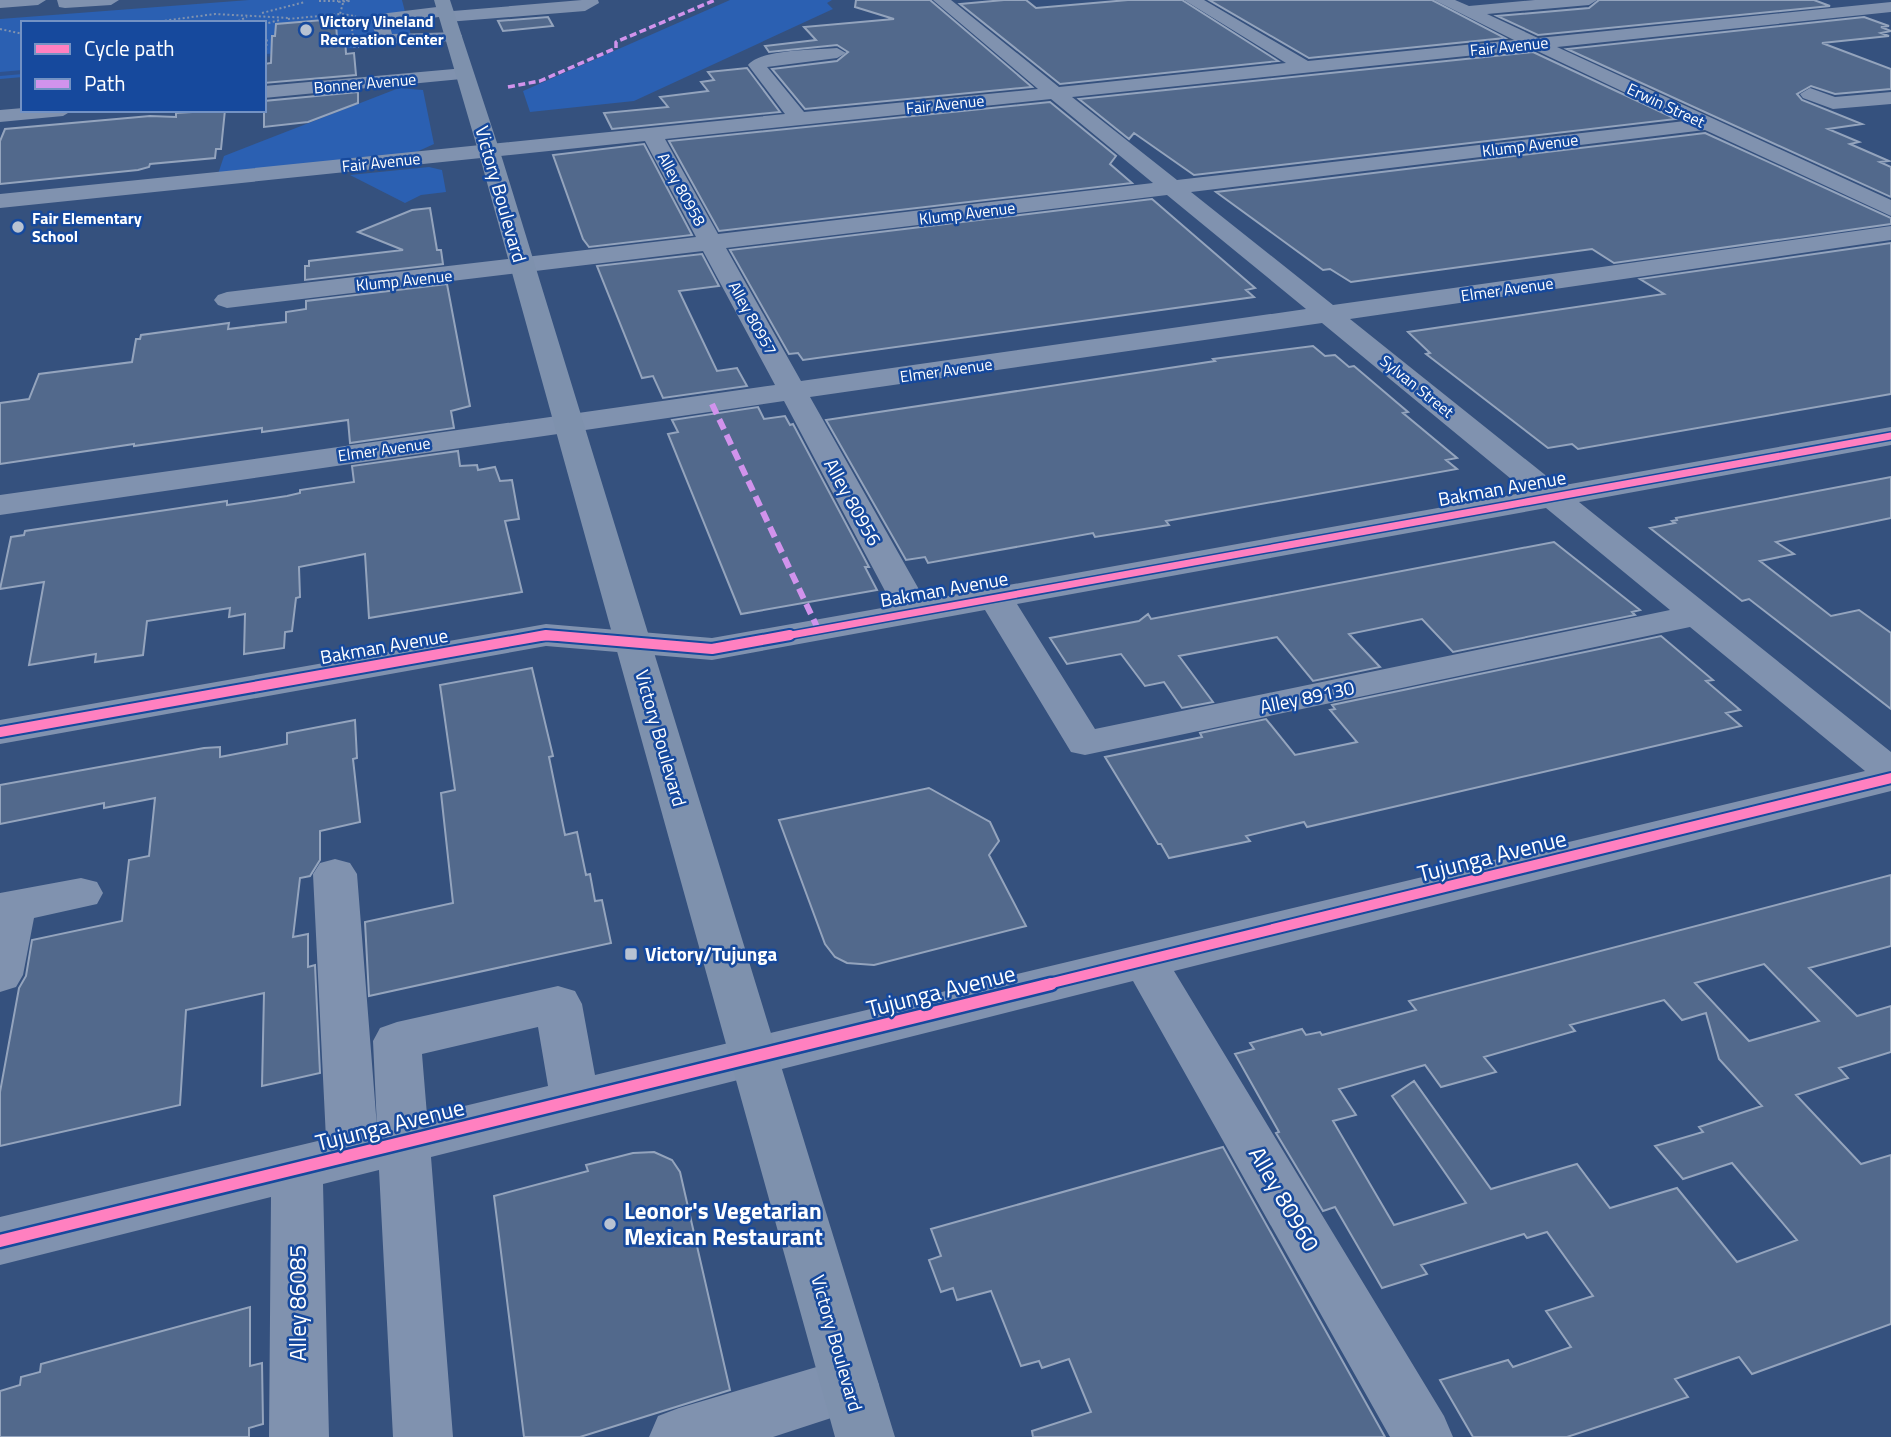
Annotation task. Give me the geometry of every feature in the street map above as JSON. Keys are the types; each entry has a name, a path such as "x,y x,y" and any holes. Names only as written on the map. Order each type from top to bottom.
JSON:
{"main road":[{"name":"Victory Boulevard","path":"447,18 490,151 567,423 634,641 857,1411"}],"street":[{"path":"0,3 38,0"},
{"path":"65,0 65,4 111,0"},
{"path":"447,18 584,6 591,3 590,0"},
{"name":"Sylvan Street","path":"941,0 1891,772"},
{"path":"1192,0 1305,67"},
{"name":"Erwin Street","path":"1442,0 1891,209"},
{"path":"1467,12 1589,0"},
{"name":"Fair Avenue","path":"0,201 1891,7"},
{"path":"447,18 557,18"},
{"path":"799,119 757,65 768,60 837,53"},
{"path":"306,68 306,88"},
{"name":"Bonner Avenue","path":"266,92 465,74"},
{"path":"1810,94 1833,103 1891,97"},
{"path":"0,116 42,112"},
{"name":"Klump Avenue","path":"228,300 1707,124"},
{"name":"Alley 80958","path":"652,135 712,244"},
{"name":"Elmer Avenue","path":"0,505 1891,233"},
{"name":"Alley 80957","path":"712,244 793,393"},
{"name":"Alley 80956","path":"793,393 914,612"},
{"name":"Bakman Avenue","path":"0,732 546,635 712,649 1891,436"},
{"name":"Alley 89130","path":"995,597 1086,743 1697,615"},
{"name":"Tujunga Avenue","path":"0,1241 1891,778"},
{"path":"335,874 423,1437"},
{"path":"0,975 7,908 81,893"},
{"name":"Alley 80960","path":"1145,961 1423,1437"},
{"path":"378,1148 397,1041 558,1003 575,1099"},
{"name":"Alley 86085","path":"297,1168 299,1437"},
{"path":"679,1437 857,1411"}],"path":[{"path":"239,21 306,1 343,3 350,0"},
{"path":"276,17 278,10"},
{"path":"266,24 290,18 340,14"},
{"path":"161,21 203,15 290,18"},
{"path":"326,22 338,19 341,22 351,21"},
{"path":"0,29 21,34"}],"shaded area":[{"path":"249,0 402,0 413,43 266,56 266,21 21,21 21,77 0,79 0,19"},
{"path":"730,0 832,0 827,3 833,9 634,101 530,112 523,91"},
{"path":"399,88 423,90 434,144 412,154 218,174 224,156"},
{"path":"429,167 442,170 446,192 421,195 405,203 350,175"}],"building":[{"path":"856,0 930,0 1032,87 805,109 772,69 837,61 848,52 837,45 769,52 765,46 816,40 804,27 894,19 855,7"},
{"path":"1026,0 1036,8 1128,0 1182,0 1278,61 1060,84 960,4"},
{"path":"1209,0 1432,0 1505,38 1309,58"},
{"path":"1599,0 1814,0 1830,6 1538,35 1497,16 1589,8"},
{"path":"548,17 553,26 503,31 498,21"},
{"path":"1864,17 1889,26 1881,27 1891,31 1881,33 1889,36 1822,43 1891,69 1891,89 1835,94 1811,86 1797,94 1802,100 1862,124 1828,129 1859,142 1850,144 1889,161 1880,162 1891,167 1891,197 1567,49"},
{"path":"323,20 323,24 336,23 337,38 345,37 346,54 354,53 356,75 266,83 266,64 271,63 272,36 275,36 276,24"},
{"path":"1533,52 1676,119 1194,175 1134,133 1129,139 1079,99"},
{"path":"747,68 780,112 612,129 604,113 668,107 660,97 708,91 701,82 714,80 708,72"},
{"path":"358,92 358,103 308,122 264,127 266,101"},
{"path":"1050,102 1116,156 1110,164 1132,183 719,231 669,141"},
{"path":"225,112 221,149 216,149 215,158 150,164 149,167 138,170 0,184 0,141 5,129 150,116 176,117 176,113"},
{"path":"1705,133 1891,218 1891,224 1614,263 1592,249 1351,282 1330,269 1323,270 1216,192"},
{"path":"644,144 692,235 589,247 583,239 553,155"},
{"path":"1152,199 1255,288 1246,290 1254,297 803,360 798,353 789,354 730,250"},
{"path":"430,208 437,250 441,250 443,264 305,280 305,266 309,266 309,261 403,250 358,232 412,210"},
{"path":"1891,243 1891,394 1578,449 1572,444 1548,448 1426,354 1430,353 1408,332 1664,294 1640,279"},
{"path":"702,254 719,286 679,291 717,371 737,368 747,386 663,398 653,376 642,378 597,266"},
{"path":"447,284 470,406 451,411 454,428 350,443 348,420 262,432 262,428 134,444 0,464 0,403 29,399 39,374 132,362 136,339 140,339 141,335 229,323 228,329 286,322 286,312 306,309 306,301"},
{"path":"1313,346 1325,356 1335,355 1349,367 1354,366 1408,412 1403,413 1457,458 1446,460 1457,469 1166,521 1169,525 1095,537 1093,533 928,563 925,557 906,560 826,420 1215,361 1213,359"},
{"path":"758,407 764,419 785,416 790,425 793,424 869,567 865,567 877,590 741,614 668,434 678,432 672,420"},
{"path":"458,451 460,466 477,465 478,470 495,467 500,481 512,480 519,519 505,521 522,592 369,618 365,554 299,567 300,597 296,598 292,631 285,632 284,648 244,654 245,614 229,617 230,608 147,621 143,655 95,662 96,654 29,665 44,582 0,589 11,537 24,535 25,531 227,501 227,505 287,496 300,493 300,490 354,482 352,466"},
{"path":"1891,477 1891,518 1776,542 1794,554 1760,561 1831,616 1859,610 1891,633 1891,709 1749,599 1742,601 1650,528 1675,523 1672,521 1677,520 1676,518"},
{"path":"1554,542 1640,610 1632,612 1635,615 1453,652 1422,619 1349,634 1380,667 1313,681 1277,637 1179,656 1213,702 1182,708 1164,682 1145,686 1121,654 1067,664 1050,638 1139,621 1148,614 1151,619"},
{"path":"1661,636 1713,680 1706,681 1740,710 1726,713 1741,726 1307,827 1304,822 1246,836 1250,841 1169,858 1105,757 1202,737 1200,733 1266,719 1295,755 1357,742 1330,710 1335,709 1332,705"},
{"path":"532,668 553,756 549,757 565,835 577,832 586,875 590,874 595,901 602,900 611,943 369,996 365,922 453,903 441,793 455,790 440,685"},
{"path":"355,720 357,758 353,759 360,822 320,831 320,860 310,876 300,878 293,937 308,934 308,967 315,965 320,1073 262,1086 264,993 186,1010 180,1105 0,1146 0,1092 19,988 26,976 32,940 122,921 129,860 149,856 155,798 104,808 104,803 0,824 0,785 204,748 220,747 220,757 287,744 287,733"},
{"path":"929,788 990,822 999,841 989,855 1026,926 874,965 847,963 835,957 825,944 779,820"},
{"path":"1891,875 1891,946 1809,968 1857,1016 1891,1006 1891,1052 1839,1068 1848,1078 1796,1095 1861,1164 1891,1155 1891,1324 1752,1374 1739,1357 1675,1379 1688,1397 1567,1437 1473,1437 1440,1380 1508,1360 1513,1367 1571,1347 1546,1311 1593,1296 1547,1232 1527,1238 1524,1234 1421,1265 1427,1274 1382,1288 1335,1207 1323,1211 1276,1133 1279,1132 1235,1054 1254,1049 1250,1043 1302,1029 1306,1035 1320,1032 1322,1035 1416,1010 1409,1001","holes":["1764,964 1819,1021 1749,1041 1695,983","1664,1000 1682,1020 1706,1013 1719,1059 1762,1106 1699,1127 1703,1132 1655,1146 1683,1179 1732,1163 1797,1240 1737,1262 1677,1188 1610,1208 1577,1164 1491,1189 1414,1081 1392,1096 1466,1203 1394,1225 1333,1121 1356,1115 1339,1089 1425,1065 1441,1087 1496,1072 1484,1057 1575,1031 1570,1025"]},
{"path":"1223,1147 1385,1437 1033,1437 1032,1431 1091,1412 1069,1359 1042,1368 1039,1361 1021,1366 991,1291 957,1300 953,1288 941,1292 929,1260 941,1256 931,1229"},
{"path":"654,1152 672,1160 680,1172 730,1390 580,1437 524,1437 494,1196 588,1171 586,1165 633,1153"},
{"path":"250,1307 250,1366 262,1363 263,1424 249,1428 249,1437 0,1437 0,1391 20,1385 21,1377 40,1372 41,1364"}],"waterway":[{"path":"333,50 422,42"},
{"path":"266,56 286,54"},
{"path":"0,74 21,72"}],"marked path":[{"path":"508,87 540,81 616,48 616,42 715,0"},
{"path":"712,404 818,629"}],"cycle path":[{"path":"0,732 546,635 712,649 1891,436"},
{"path":"0,1241 1891,778"}],"place":[{"name":"Victory Vineland Recreation Center","path":"306,30"},
{"name":"Fair Elementary School","path":"18,227"},
{"name":"Victory/Tujunga","path":"631,954"},
{"name":"Leonor's Vegetarian Mexican Restaurant","path":"610,1224"}]}
